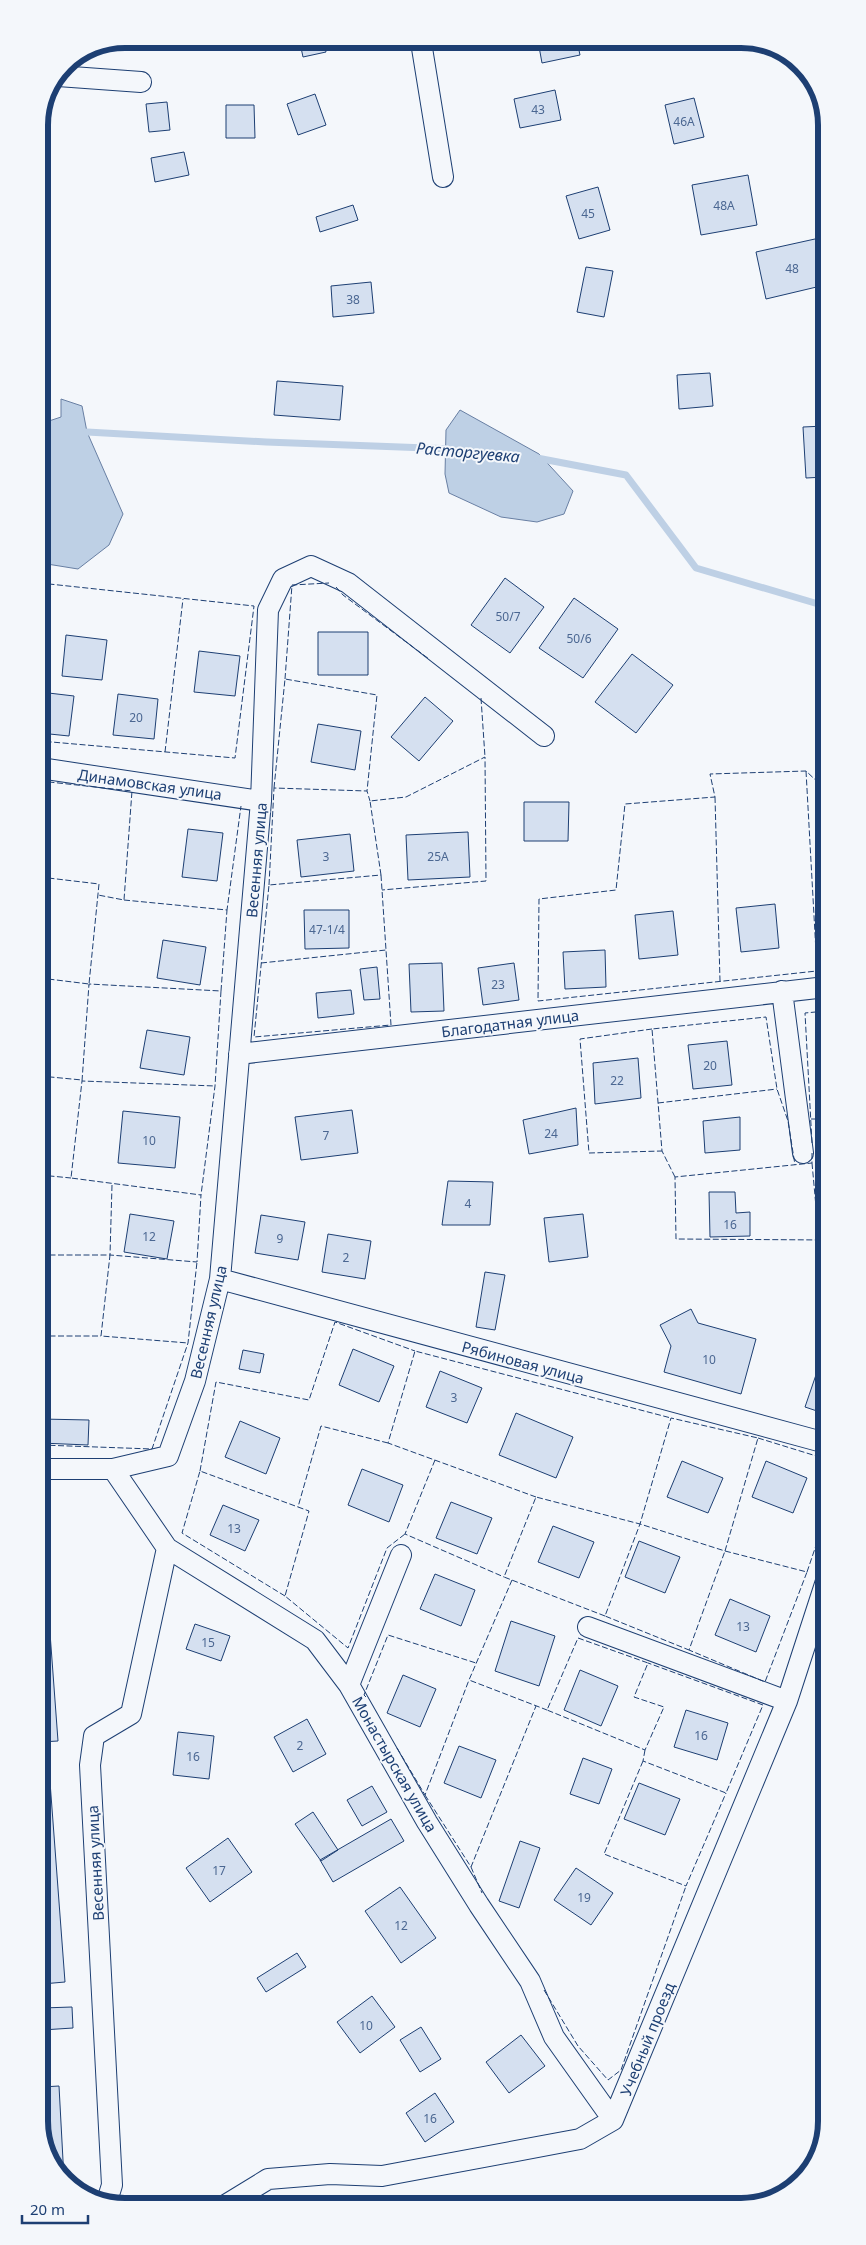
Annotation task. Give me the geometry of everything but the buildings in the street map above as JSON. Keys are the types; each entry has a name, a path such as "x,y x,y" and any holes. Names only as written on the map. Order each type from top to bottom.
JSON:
{"street":[{"path":"422,48 443,178"},
{"path":"65,76 141,82"},
{"name":"Весенняя улица","path":"113,1469 168,1456 195,1381 220,1279 261,801 268,610 283,579 312,566 348,583 544,736"},
{"name":"Динамовская улица","path":"48,769 261,801"},
{"name":"Благодатная улица","path":"239,1054 818,988"},
{"path":"782,991 803,1153"},
{"name":"Рябиновая улица","path":"220,1279 818,1441"},
{"path":"48,1469 113,1469"},
{"name":"Монастырская улица","path":"113,1469 167,1548 315,1640 349,1685 427,1822 479,1905 530,1980 554,2037 614,2120"},
{"name":"Весенняя улица","path":"109,2196 112,2185 90,1765 94,1736 131,1714 167,1548"},
{"path":"349,1685 401,1555"},
{"name":"Учебный проезд","path":"614,2120 787,1701 818,1606"},
{"path":"588,1627 787,1701"},
{"path":"238,2197 268,2179 330,2174 382,2176 580,2139 614,2120"}],"water":[{"path":"61,399 82,406 87,432 123,514 109,545 78,569 48,564 48,419 49,421 61,417"},
{"path":"460,410 539,454 573,491 564,514 537,522 501,517 449,493 445,474 446,430"}],"waterway":[{"name":"Расторгуевка","path":"87,432 266,442 454,449"},
{"name":"Расторгуевка","path":"537,458 626,475 696,568 818,604"}],"fence":[{"path":"285,679 292,585 329,583"},
{"path":"48,584 254,606 235,758 48,742"},
{"path":"336,587 343,595 429,659"},
{"path":"165,752 183,599"},
{"path":"274,788 285,679 377,695 367,791"},
{"path":"481,698 485,757"},
{"path":"381,875 370,801 406,797 485,757 486,881 382,890"},
{"path":"806,771 817,970"},
{"path":"818,782 806,771 710,774 715,797 625,804 616,890 539,899 538,1001 818,971"},
{"path":"48,782 132,791 124,900 98,895"},
{"path":"269,885 274,788 367,791 370,801"},
{"path":"715,797 720,981"},
{"path":"124,900 227,910 241,806"},
{"path":"381,875 391,1025 254,1037 269,885 381,875"},
{"path":"48,878 99,884 89,984"},
{"path":"221,991 227,910"},
{"path":"261,963 386,950"},
{"path":"48,979 89,984 89,986"},
{"path":"82,1081 89,984 221,991 215,1086 201,1195"},
{"path":"812,1143 805,1013 818,1012"},
{"path":"675,1177 662,1151 652,1029 766,1017 777,1089 788,1121 795,1165"},
{"path":"652,1029 580,1039 589,1153 662,1151"},
{"path":"48,1077 82,1080"},
{"path":"112,1185 110,1255 197,1262 201,1195 71,1178 82,1081 215,1086"},
{"path":"658,1103 777,1089"},
{"path":"811,1119 818,1119"},
{"path":"812,1153 812,1163 675,1177 676,1239 818,1240"},
{"path":"812,1163 818,1229"},
{"path":"48,1176 71,1178"},
{"path":"48,1255 110,1255 101,1336 188,1343"},
{"path":"48,1445 152,1449 188,1343 197,1262"},
{"path":"200,1471 216,1382 309,1400 335,1322 415,1351"},
{"path":"48,1336 101,1336"},
{"path":"536,1497 388,1443 415,1351 671,1418"},
{"path":"605,1616 504,1577 536,1497 640,1524 725,1551 758,1438 671,1418 640,1524 605,1616 689,1650"},
{"path":"388,1443 321,1426 298,1507 309,1511 285,1596 348,1648 387,1548 405,1534"},
{"path":"758,1438 818,1457"},
{"path":"435,1460 405,1534 504,1577"},
{"path":"285,1596 182,1533 200,1471 298,1507"},
{"path":"807,1572 818,1540"},
{"path":"725,1551 807,1572 765,1682 689,1650 725,1551"},
{"path":"512,1580 469,1680 547,1710"},
{"path":"366,1697 364,1695 388,1635 476,1663"},
{"path":"578,1638 648,1663 634,1697 664,1707 645,1750 547,1710 578,1638"},
{"path":"645,1750 643,1761 726,1793 763,1705 648,1663"},
{"path":"397,1748 425,1795 469,1680"},
{"path":"425,1795 471,1867 536,1706"},
{"path":"643,1761 604,1854 686,1886 726,1793"},
{"path":"471,1867 482,1893"},
{"path":"544,1990 578,2046 608,2080 621,2070 686,1886"}]}
